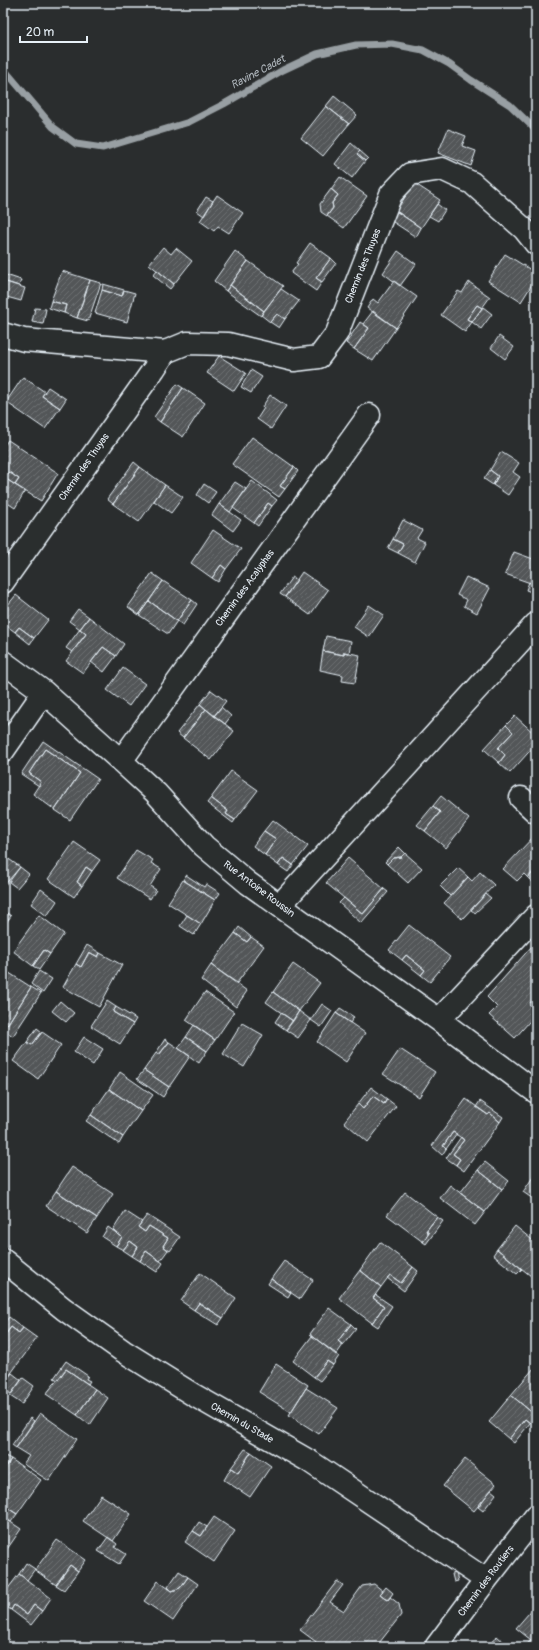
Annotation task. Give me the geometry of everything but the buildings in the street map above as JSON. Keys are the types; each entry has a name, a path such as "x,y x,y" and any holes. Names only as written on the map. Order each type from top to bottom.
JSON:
{"street":[{"name":"Chemin des Thuyas","path":"3,334 24,340 165,352 187,343 228,344 294,360 319,357 336,333 391,194 410,174 442,169 472,183 524,229 536,244"},
{"name":"Chemin des Thuyas","path":"3,582 154,370 165,352"},
{"name":"Chemin des Acalyphas","path":"121,761 369,415"},
{"path":"280,905 536,624"},
{"name":"Rue Antoine Roussin","path":"3,662 44,692 121,761 156,793 204,846 248,883 439,1020 536,1092"},
{"path":"3,751 44,692"},
{"path":"439,1020 536,916"},
{"name":"Chemin du Stade","path":"3,1260 64,1308 123,1351 192,1394 309,1461 486,1580"},
{"name":"Chemin des Routiers","path":"436,1647 536,1516"}],"waterway":[{"name":"Ravine Cadet","path":"3,68 53,127 76,144 103,148 189,122 283,70 317,54 356,45 392,44 423,50 449,64 510,105 536,130"}]}
